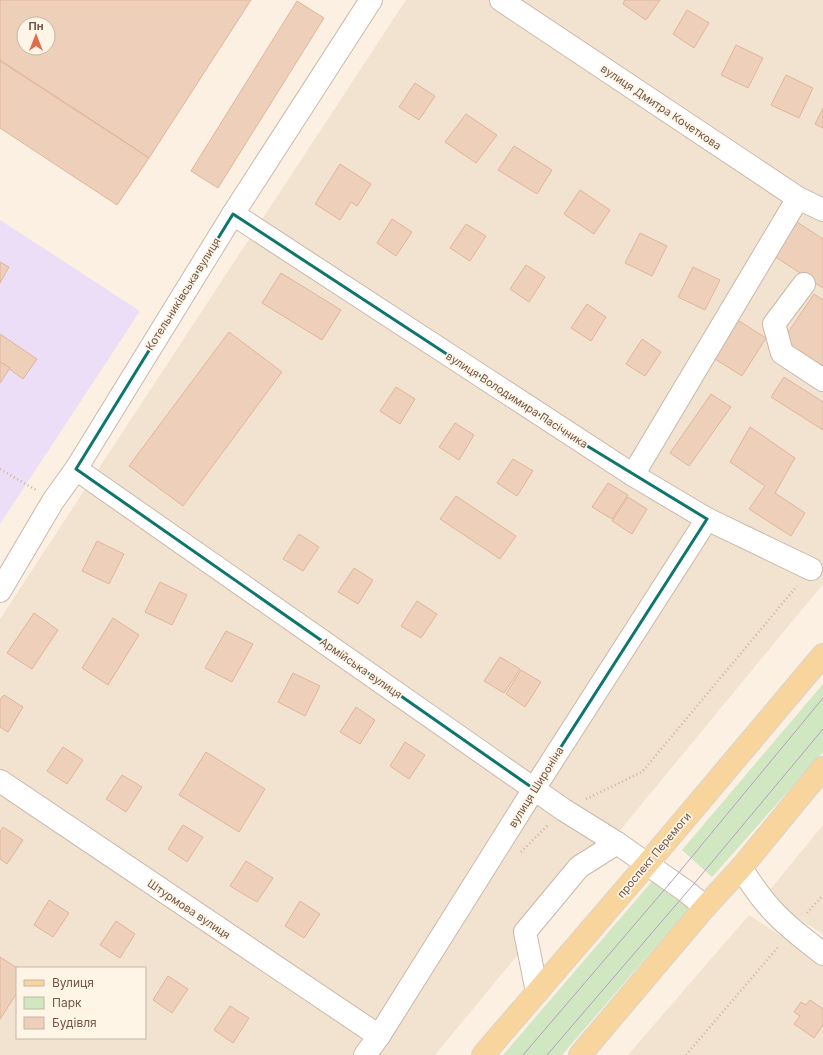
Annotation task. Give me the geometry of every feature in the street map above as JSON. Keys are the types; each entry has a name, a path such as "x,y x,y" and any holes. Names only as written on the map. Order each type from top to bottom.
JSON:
{"main road":[{"name":"проспект Перемоги","path":"484,1055 823,655"},
{"path":"580,1055 705,907 741,868 823,768"}],"street":[{"name":"Котельниківська вулиця","path":"0,590 53,501 76,469 233,214 371,0"},
{"name":"вулиця Дмитра Кочеткова","path":"501,0 798,198 823,210"},
{"path":"633,475 798,198"},
{"name":"вулиця Володимира Пасічника","path":"233,214 633,475 707,519 810,569"},
{"path":"804,284 774,324 782,353 823,380"},
{"name":"Армійська вулиця","path":"76,469 564,810 617,843 687,892 705,907"},
{"name":"вулиця Широніна","path":"365,1055 707,519"},
{"name":"Штурмова вулиця","path":"0,781 378,1036"},
{"path":"537,992 525,932 579,867 617,843"},
{"path":"741,868 757,892 773,911 793,930 823,954"}],"path":[{"path":"0,469 53,501"},
{"path":"564,810 642,772 810,569"},
{"path":"686,1055 823,895"}],"highlighted area":[{"path":"233,214 584,444 707,519 534,789 76,469"}],"shaded area":[{"path":"406,0 823,0 823,584 435,1055 0,1055 0,619"},
{"path":"0,220 140,311 0,524"},
{"path":"823,825 823,934 764,897"},
{"path":"749,915 823,963 823,1055 628,1055"}],"green space":[{"path":"823,684 823,752 712,877 682,850"},
{"path":"654,879 689,908 562,1055 503,1055"}],"building":[{"path":"0,0 251,0 149,158 0,60"},
{"path":"625,0 660,0 646,20 623,4"},
{"path":"297,1 324,18 218,188 191,171"},
{"path":"687,10 709,23 694,48 673,34"},
{"path":"736,45 763,58 748,88 721,75"},
{"path":"0,61 149,158 117,205 0,128"},
{"path":"786,75 813,88 799,118 771,105"},
{"path":"415,83 435,96 419,120 399,107"},
{"path":"823,108 823,128 815,124"},
{"path":"466,114 497,135 476,163 445,142"},
{"path":"514,146 552,170 537,194 498,170"},
{"path":"340,164 371,184 357,206 351,202 340,220 315,204"},
{"path":"580,190 610,210 594,234 564,214"},
{"path":"392,219 412,232 396,256 377,243"},
{"path":"794,220 823,239 823,288 771,254"},
{"path":"466,224 486,236 470,261 450,248"},
{"path":"640,233 667,246 652,276 625,263"},
{"path":"0,262 9,267 0,283"},
{"path":"526,265 545,277 529,302 510,289"},
{"path":"693,267 720,280 705,310 678,297"},
{"path":"281,273 341,310 322,340 262,303"},
{"path":"814,294 823,300 823,366 783,340"},
{"path":"587,304 606,317 591,341 571,328"},
{"path":"736,319 766,338 742,376 712,357"},
{"path":"229,332 282,372 183,506 129,466"},
{"path":"0,334 37,359 23,379 0,362"},
{"path":"642,339 661,352 645,376 626,364"},
{"path":"0,362 10,368 0,383"},
{"path":"784,377 823,402 823,430 771,397"},
{"path":"396,387 415,399 400,424 380,411"},
{"path":"711,394 731,407 689,466 670,453"},
{"path":"455,423 474,435 459,460 439,447"},
{"path":"750,427 795,458 775,493 805,513 791,536 749,509 765,486 730,462"},
{"path":"513,459 533,471 517,496 497,483"},
{"path":"608,483 628,495 612,519 592,507"},
{"path":"456,496 516,536 500,559 440,519"},
{"path":"628,497 647,509 632,534 612,521"},
{"path":"299,534 319,547 303,571 283,559"},
{"path":"97,541 124,554 109,584 82,571"},
{"path":"354,568 373,580 358,604 338,592"},
{"path":"160,582 187,595 172,625 145,612"},
{"path":"417,601 437,614 421,638 401,626"},
{"path":"34,613 58,630 32,669 7,653"},
{"path":"113,618 139,635 108,685 82,668"},
{"path":"226,631 253,644 232,682 205,668"},
{"path":"500,657 520,669 504,693 484,681"},
{"path":"521,670 541,682 525,707 506,694"},
{"path":"293,673 320,686 305,716 278,702"},
{"path":"4,695 23,707 8,732 0,727 0,700"},
{"path":"356,707 375,720 360,744 340,732"},
{"path":"405,742 425,755 409,779 390,766"},
{"path":"63,747 83,760 67,784 47,771"},
{"path":"206,752 265,789 239,832 179,795"},
{"path":"122,775 142,787 126,812 106,799"},
{"path":"183,825 203,837 187,862 168,849"},
{"path":"3,827 23,840 7,864 0,859 0,832"},
{"path":"246,861 273,878 257,902 230,886"},
{"path":"49,900 69,913 53,937 34,925"},
{"path":"300,901 320,914 304,938 285,926"},
{"path":"116,921 135,934 120,958 100,945"},
{"path":"0,957 16,967 16,995 0,1019"},
{"path":"168,976 188,989 172,1013 153,1000"},
{"path":"810,1000 823,1009 823,1025 814,1038 794,1024 800,1016 794,1012 801,1002 806,1005"},
{"path":"230,1006 249,1018 233,1043 214,1030"}],"tram line":[{"path":"523,1055 671,882 823,698"},
{"path":"547,1055 687,892 823,729"}]}
